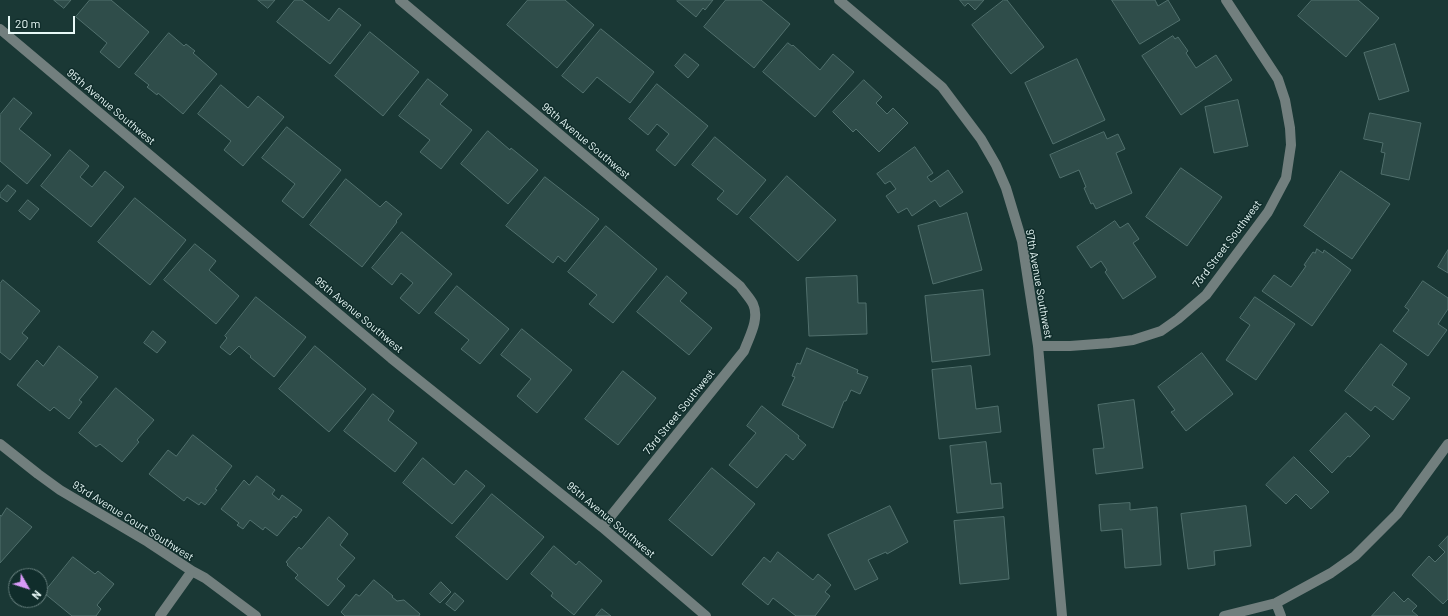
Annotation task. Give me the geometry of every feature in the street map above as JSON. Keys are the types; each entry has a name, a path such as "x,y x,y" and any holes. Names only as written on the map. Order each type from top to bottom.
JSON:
{"street":[{"name":"96th Avenue Southwest","path":"400,0 740,286 753,304"},
{"name":"97th Avenue Southwest","path":"839,0 942,87 981,139 1006,188 1022,241 1038,346 1062,616"},
{"name":"73rd Street Southwest","path":"1038,346 1070,346 1118,342 1133,340 1161,331 1178,319 1206,295 1268,212 1286,178 1291,145 1290,128 1285,100 1278,79 1226,0"},
{"name":"95th Avenue Southwest","path":"0,30 391,358 602,527 706,616"},
{"name":"73rd Street Southwest","path":"602,527 744,350 754,324 756,312 753,304"},
{"name":"93rd Avenue Court Southwest","path":"0,444 60,490 148,542 205,578 256,616"},
{"path":"1224,616 1276,603 1325,577 1355,556 1397,514 1446,451"},
{"path":"160,616 192,571"},
{"path":"1276,603 1281,616"}],"building":[{"path":"54,0 71,0 64,8"},
{"path":"90,0 111,0 149,32 119,68 100,52 107,43 76,17"},
{"path":"258,0 275,0 268,8"},
{"path":"295,0 302,0 329,21 339,8 361,25 330,64 277,22"},
{"path":"528,0 565,0 594,25 557,68 507,25"},
{"path":"713,0 705,10 703,8 696,17 677,1"},
{"path":"726,0 761,0 790,24 754,68 704,27"},
{"path":"960,0 984,0 975,10 968,3 965,6"},
{"path":"1004,0 1007,0 1044,47 1011,74 972,25"},
{"path":"1112,0 1155,0 1158,6 1168,0 1180,20 1140,44"},
{"path":"1312,0 1358,0 1379,18 1346,57 1298,16"},
{"path":"601,29 654,72 630,103 597,77 583,93 562,76"},
{"path":"370,32 419,72 383,116 335,76"},
{"path":"169,33 184,46 186,44 195,51 193,53 217,74 183,114 158,93 157,95 147,87 149,85 135,74"},
{"path":"1173,36 1175,39 1178,37 1188,51 1186,53 1196,68 1216,55 1232,80 1181,115 1142,56"},
{"path":"788,43 792,46 793,45 820,70 833,54 854,72 815,117 763,72"},
{"path":"1395,44 1409,91 1379,100 1364,53"},
{"path":"685,54 699,65 688,78 675,66"},
{"path":"1077,59 1105,120 1053,144 1025,83"},
{"path":"428,79 448,95 440,104 472,130 441,169 420,152 430,140 399,116"},
{"path":"864,80 882,97 876,103 887,114 893,108 908,123 879,152 856,129 853,132 833,112"},
{"path":"657,84 708,126 675,166 656,150 669,134 657,124 648,135 629,119"},
{"path":"221,85 248,108 258,96 284,117 243,166 224,150 231,141 198,114"},
{"path":"14,98 32,113 19,129 51,155 27,184 0,161 0,115"},
{"path":"1238,100 1248,146 1214,153 1205,107"},
{"path":"1370,113 1421,123 1409,180 1381,174 1385,153 1381,152 1383,143 1364,139"},
{"path":"287,127 341,170 303,218 282,201 295,184 262,158"},
{"path":"488,131 510,150 511,148 538,170 508,204 461,164"},
{"path":"1104,132 1107,139 1118,134 1125,149 1116,153 1132,193 1096,209 1093,203 1091,204 1084,188 1086,187 1079,170 1060,178 1050,155"},
{"path":"715,137 766,180 737,215 717,199 724,191 692,165"},
{"path":"915,147 933,173 927,177 931,182 948,170 963,192 940,207 935,200 912,216 907,208 898,213 886,196 896,189 890,181 885,184 877,174"},
{"path":"70,150 89,166 80,177 92,187 105,171 124,187 91,227 41,186"},
{"path":"1181,168 1222,197 1187,246 1146,217"},
{"path":"1341,171 1390,204 1352,259 1304,226"},
{"path":"787,176 836,220 798,261 750,218"},
{"path":"545,177 599,219 565,262 558,256 553,263 506,226"},
{"path":"346,179 380,207 386,201 402,214 362,267 310,225"},
{"path":"8,185 16,191 7,202 0,197 0,194"},
{"path":"135,198 186,240 150,285 98,242"},
{"path":"28,200 39,209 30,220 19,211"},
{"path":"967,213 982,270 933,284 918,226"},
{"path":"1115,221 1120,228 1128,223 1139,239 1133,243 1156,277 1123,299 1105,272 1107,270 1101,261 1091,268 1077,247"},
{"path":"606,226 657,269 613,323 589,304 597,295 568,272"},
{"path":"402,232 452,274 419,314 400,298 413,283 401,273 392,285 372,268"},
{"path":"195,244 216,261 209,270 239,296 216,324 164,280"},
{"path":"1317,249 1323,253 1324,250 1351,270 1312,326 1262,291 1274,275 1291,287 1306,266 1304,265 1313,252 1315,253"},
{"path":"1448,250 1448,273 1438,267"},
{"path":"667,276 687,293 680,301 712,328 689,355 637,312"},
{"path":"857,276 858,303 866,303 867,334 809,336 806,278"},
{"path":"3,280 40,311 22,333 28,338 10,360 0,352 0,284"},
{"path":"1423,281 1448,298 1448,309 1438,324 1447,330 1428,356 1393,331 1409,310 1405,307"},
{"path":"457,286 509,329 480,364 461,349 469,340 435,313"},
{"path":"983,290 990,355 932,362 925,296"},
{"path":"256,297 306,337 274,377 239,346 230,355 220,347 227,338 225,336"},
{"path":"1255,297 1295,324 1256,380 1226,360 1250,325 1240,318"},
{"path":"522,329 572,370 537,413 517,396 531,379 501,355"},
{"path":"153,331 166,342 157,353 144,343"},
{"path":"1381,344 1407,364 1392,385 1410,398 1393,420 1375,406 1371,411 1345,391"},
{"path":"59,346 98,377 79,400 82,402 69,419 54,407 50,411 17,385 37,360 43,366"},
{"path":"315,346 366,389 329,432 279,389"},
{"path":"807,348 858,370 857,373 868,377 860,394 851,390 846,401 844,401 833,428 782,405 795,377 792,376 797,363 800,364"},
{"path":"1202,353 1233,394 1186,431 1171,412 1175,410 1158,387"},
{"path":"971,366 976,409 998,406 1001,432 939,439 932,370"},
{"path":"623,371 656,398 618,445 585,419"},
{"path":"116,388 154,420 137,440 139,442 122,462 100,444 96,447 79,433"},
{"path":"373,394 394,411 388,420 417,443 395,472 344,431"},
{"path":"1134,400 1143,468 1096,474 1093,449 1104,448 1098,405"},
{"path":"762,406 799,436 798,438 806,445 793,460 786,454 757,488 729,465 756,433 747,426"},
{"path":"1346,413 1370,436 1332,473 1310,451"},
{"path":"193,435 232,466 215,489 217,490 205,505 201,502 199,505 187,497 184,501 149,474 168,450 176,456"},
{"path":"986,442 991,484 1001,483 1003,508 957,513 950,446"},
{"path":"1294,457 1329,492 1311,509 1296,494 1286,504 1266,485"},
{"path":"423,458 454,485 466,470 485,486 452,524 403,483"},
{"path":"712,468 755,504 712,556 669,520"},
{"path":"257,476 275,490 272,494 279,500 282,495 302,510 296,518 294,516 277,536 265,527 263,530 250,520 243,529 237,525 239,523 221,509 244,480 249,485"},
{"path":"492,494 544,537 507,580 456,537"},
{"path":"1130,503 1130,510 1157,507 1161,565 1125,568 1122,529 1101,531 1099,505"},
{"path":"890,506 908,542 887,554 886,552 868,560 878,579 855,590 828,535"},
{"path":"1246,506 1251,546 1214,551 1215,565 1188,569 1181,514"},
{"path":"7,508 32,527 0,563 0,515 1,516"},
{"path":"329,517 348,534 340,545 355,558 337,579 345,586 328,606 295,578 298,575 287,565 288,564 286,562 299,547 301,549"},
{"path":"1004,517 1009,579 960,584 954,521"},
{"path":"1448,536 1448,599 1443,604 1412,575 1429,556 1435,562 1445,552 1439,546"},
{"path":"554,546 576,565 579,561 602,581 574,615 551,596 553,593 531,574"},
{"path":"778,552 813,580 818,574 831,585 825,592 830,596 815,616 796,616 773,598 768,605 742,584 764,557 770,562"},
{"path":"73,557 95,574 98,571 114,584 97,605 101,609 96,616 72,616 48,596 48,588"},
{"path":"374,580 397,601 404,600 420,614 419,616 345,616 341,612 356,594 359,596"},
{"path":"441,582 451,592 440,603 430,594"},
{"path":"1394,592 1404,602 1408,598 1417,606 1412,611 1418,616 1372,616"},
{"path":"455,593 464,601 455,611 446,604"},
{"path":"602,609 611,616 596,616"}]}
